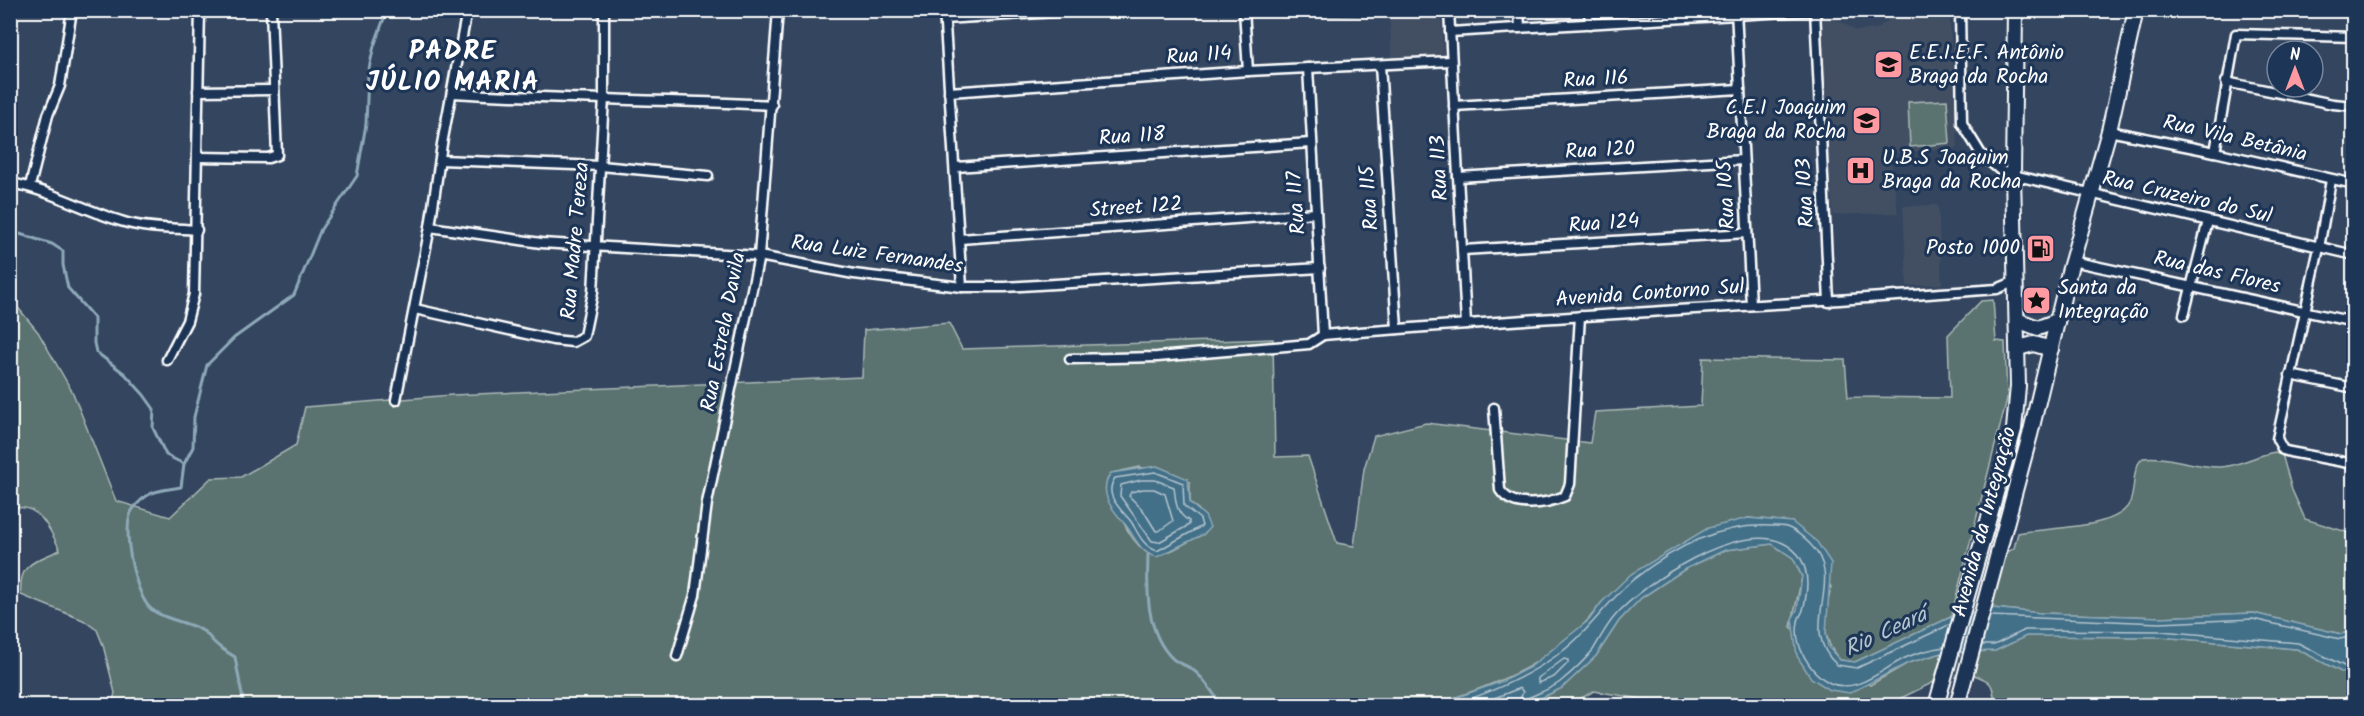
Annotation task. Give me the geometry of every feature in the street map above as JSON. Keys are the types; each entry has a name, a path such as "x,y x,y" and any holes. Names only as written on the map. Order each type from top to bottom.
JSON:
{"main road":[{"name":"Avenida da Integração","path":"1936,705 2014,429 2018,386 2013,176 2015,10"},
{"name":"Avenida da Integração","path":"1957,705 1991,582 2090,193 2109,131 2136,10"},
{"path":"2017,320 2038,328 2058,321"},
{"path":"2018,348 2034,344 2051,349"}],"street":[{"path":"30,186 48,115 65,67 72,10"},
{"path":"167,360 187,321 192,301 197,230 200,10"},
{"path":"197,157 268,158 277,155 271,10"},
{"path":"396,400 430,227 467,10"},
{"name":"Rua Madre Tereza","path":"415,309 553,340 579,340 587,329 593,292 604,98 604,10"},
{"name":"Rua Estrela Davila","path":"677,656 696,594 707,503 759,256 778,10"},
{"path":"962,287 956,167 944,15 1086,10"},
{"path":"1244,10 1248,71"},
{"name":"Rua 113","path":"1449,10 1466,324"},
{"path":"1519,10 1520,28"},
{"path":"1589,10 1590,24"},
{"path":"1661,10 1662,20"},
{"path":"1450,32 1821,10"},
{"path":"1960,10 1962,123 1981,154 2001,171 2013,176"},
{"name":"Rua 103","path":"1815,11 1829,302"},
{"name":"Rua 105","path":"1736,14 1751,305"},
{"path":"2215,152 2236,34 2354,38"},
{"name":"Rua 114","path":"949,92 1248,71 1451,61"},
{"name":"Rua 115","path":"1380,65 1396,329"},
{"name":"Rua 117","path":"1308,68 1323,335"},
{"path":"2226,82 2354,106"},
{"name":"Rua 116","path":"1454,106 1740,89"},
{"path":"198,91 274,90"},
{"path":"453,93 521,98 604,98 772,105"},
{"name":"Rua Vila Betânia","path":"2109,131 2215,152 2354,184"},
{"name":"Rua 118","path":"956,167 1311,143"},
{"path":"440,160 600,166 708,176"},
{"name":"Rua 120","path":"1458,177 1743,160"},
{"name":"Rua Cruzeiro do Sul","path":"2013,176 2354,255"},
{"path":"2331,180 2319,248 2277,439 2278,445 2290,452 2354,464"},
{"path":"10,183 30,186 122,222 149,227 197,230"},
{"name":"Street 122","path":"960,239 1316,213"},
{"path":"2184,315 2208,221"},
{"name":"Rua Luiz Fernandes","path":"430,227 541,243 759,256 854,274 962,287 1005,287 1320,268"},
{"name":"Rua 124","path":"1463,250 1747,233"},
{"name":"Rua das Flores","path":"2072,261 2192,285 2354,322"},
{"name":"Avenida Contorno Sul","path":"1070,359 1156,357 1309,344 1323,335 1396,329 1751,305 1829,302 1997,289 2016,281"},
{"path":"1494,408 1500,490 1504,496 1511,502 1519,503 1565,496 1570,484 1580,316"},
{"path":"2290,375 2354,388"}],"shaded area":[{"path":"1389,11 1441,11 1443,55 1392,58"},
{"name":"E.E.I.E.F. Antônio Braga da Rocha","path":"1949,11 1958,148 1890,153 1898,213 1833,215 1820,19 1832,16 1856,31 1877,29 1899,12"},
{"path":"1938,205 1942,284 1907,286 1903,206"}],"green space":[{"path":"1280,11 1372,11 1372,15 1281,17"},
{"path":"1947,100 1950,143 1910,147 1908,102"},
{"path":"10,298 38,332 73,393 116,501 170,517 211,478 241,477 296,445 305,407 452,395 862,377 864,330 949,323 962,349 1273,339 1275,457 1308,456 1337,543 1354,546 1364,469 1374,436 1426,423 1590,443 1595,412 1701,406 1703,358 1845,360 1848,397 1950,398 1948,335 1981,301 1993,300 1996,341 2005,342 2007,399 1951,617 1855,662 1840,660 1833,652 1826,634 1825,625 1831,587 1792,522 1748,518 1602,602 1567,641 1547,656 1503,679 1432,705 112,705 115,693 97,630 83,620 21,595 22,576 25,570 35,561 60,550 48,526 36,513 20,507 11,509","holes":["1140,467 1190,482 1190,503 1199,510 1204,534 1173,550 1153,556 1144,550 1129,533 1107,480 1112,473"]},
{"path":"2275,452 2282,454 2292,490 2305,519 2353,534 2351,593 2354,627 2349,632 2341,634 2253,613 2160,617 2041,613 1992,608 2005,554 2014,548 2018,533 2080,526 2112,518 2123,511 2130,502 2135,473 2143,458 2163,458 2201,466 2221,467 2235,465"},
{"path":"1772,544 1793,558 1802,577 1791,627 1870,685 1908,663 1942,653 1934,682 1887,705 1678,705 1594,691 1569,705 1526,706 1562,688 1596,656 1619,621 1641,598 1685,569 1725,550"},
{"path":"2026,636 2160,637 2297,649 2353,678 2353,705 1995,705 1994,692 1988,681 1971,674 1979,651 1995,651"}],"water":[{"path":"1157,466 1188,479 1190,503 1205,516 1210,527 1204,534 1157,557 1146,552 1138,543 1111,506 1105,487 1111,473"},
{"name":"Rio Ceará","path":"1748,518 1792,522 1817,542 1831,563 1826,633 1828,647 1840,660 1855,662 1951,617 1992,608 2041,613 2160,617 2253,613 2341,634 2349,632 2353,627 2353,678 2297,649 2160,637 2026,636 1995,651 1942,653 1908,663 1850,693 1830,690 1811,678 1797,656 1792,619 1797,610 1802,576 1793,558 1772,544 1725,550 1685,569 1641,598 1619,621 1596,656 1562,688 1526,705 1432,706 1503,681 1530,667 1589,620 1602,602 1631,574 1708,528"}],"waterway":[{"path":"244,706 235,657 218,646 203,631 157,613 145,602 131,560 129,517 139,502 149,494 181,487 184,464 193,447 194,417 207,365 234,338 294,295 321,229 357,176 366,124 368,73 374,46 387,10"},
{"path":"10,231 52,244 63,251 63,265 68,288 94,318 96,352 125,374 144,395 154,409 153,428 166,455 184,464"},
{"path":"1148,554 1148,595 1157,636 1173,659 1197,673 1223,706"}],"place":[{"name":"E.E.I.E.F. Antônio Braga da Rocha","path":"1888,65"},
{"name":"C.E.I Joaquim Braga da Rocha","path":"1867,120"},
{"name":"U.B.S Joaquim Braga da Rocha","path":"1861,170"},
{"name":"Posto 1000","path":"2041,248"},
{"name":"Santa da Integração","path":"2037,300"}],"district":[{"name":"PADRE JÚLIO MARIA","path":"453,66"}]}
